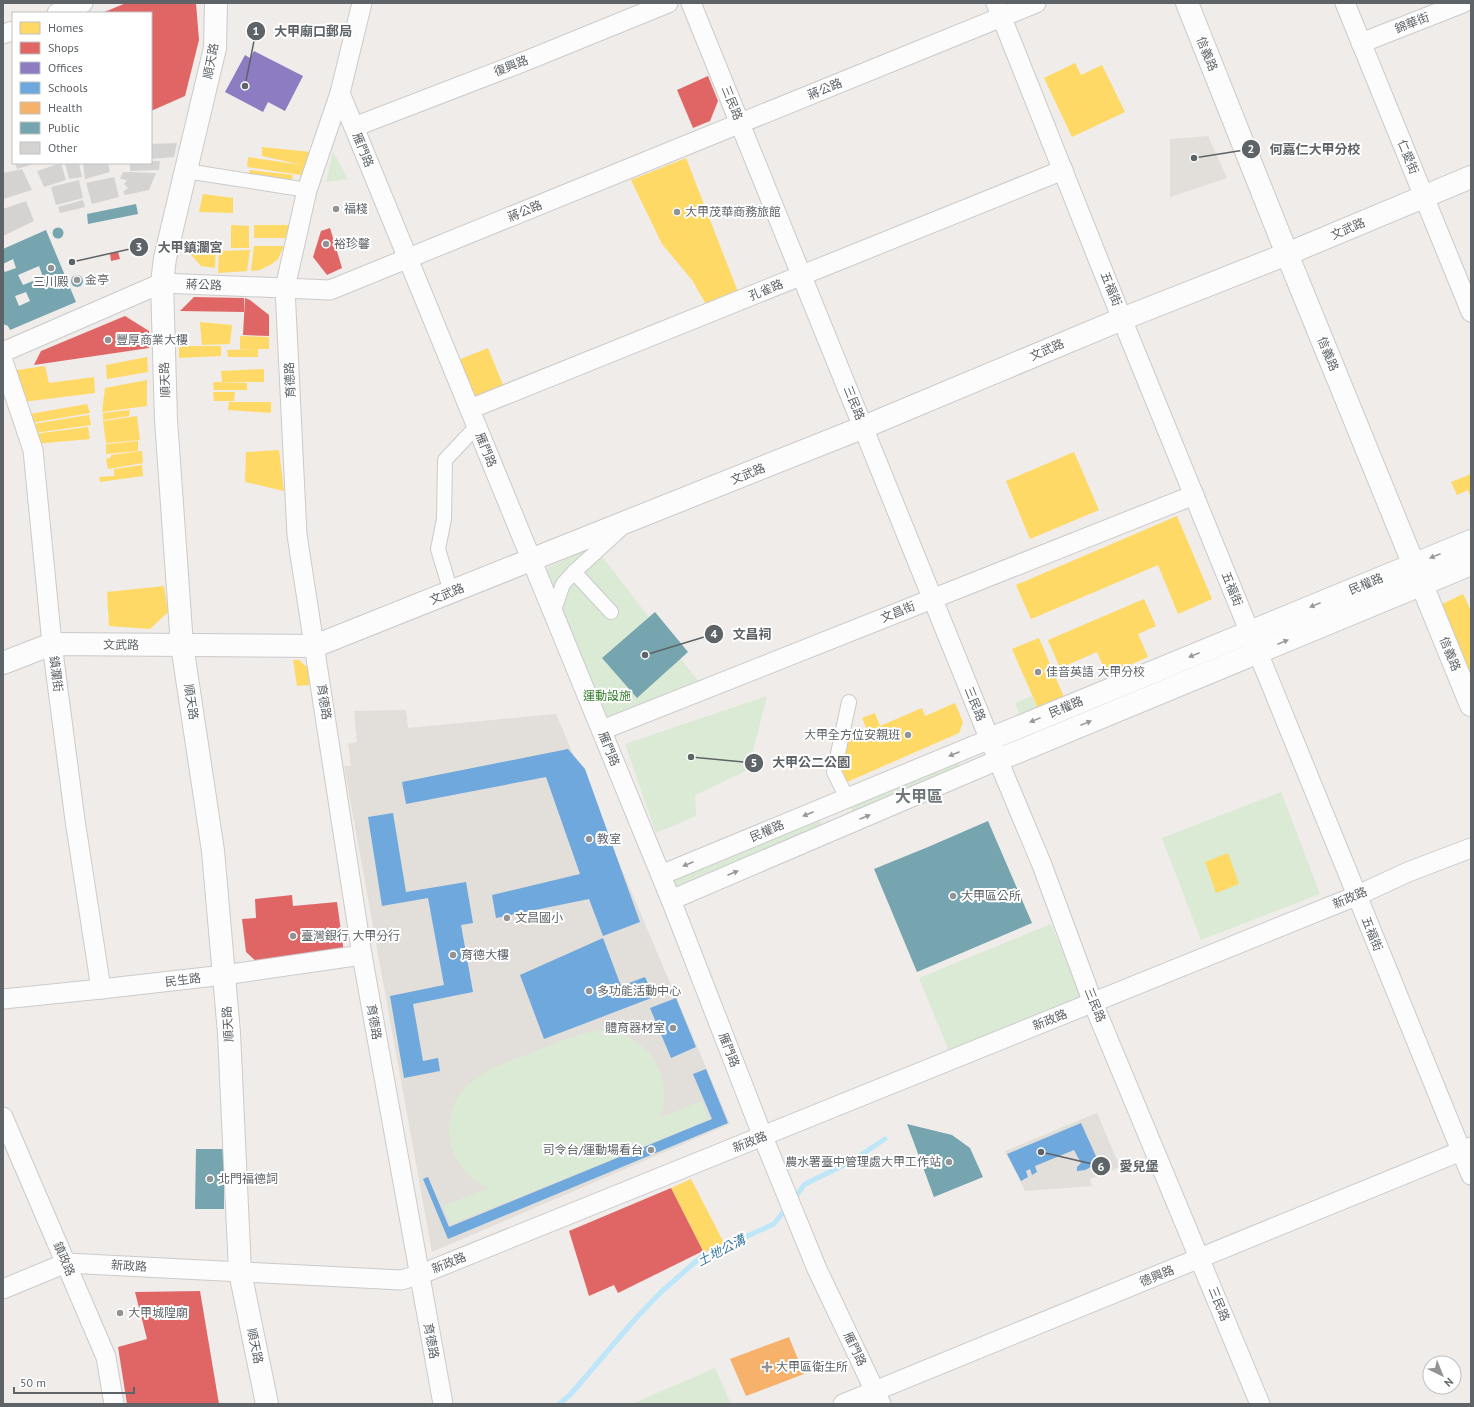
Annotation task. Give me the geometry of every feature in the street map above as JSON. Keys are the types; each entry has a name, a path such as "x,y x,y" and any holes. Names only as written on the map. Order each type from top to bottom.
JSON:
{"street":[{"path":"60,12 83,3"},
{"name":"順天路","path":"216,3 216,48 182,184 165,258 162,283 166,420 182,645 213,851 224,975 229,1033 240,1272 267,1404"},
{"name":"育德路","path":"362,3 340,94 307,190 285,288 298,535 362,955 418,1275 443,1404"},
{"name":"復興路","path":"354,127 528,60 668,3"},
{"name":"三民路","path":"691,3 1042,865 1094,1003 1260,1404"},
{"name":"蔣公路","path":"3,352 162,283 330,290 740,123 999,10 1036,3"},
{"name":"信義路","path":"1187,3 1287,254 1471,705"},
{"name":"仁愛街","path":"1344,3 1471,312"},
{"name":"錦華街","path":"1361,43 1463,3"},
{"name":"五福街","path":"999,10 1356,896 1466,1149 1471,1175"},
{"name":"雁門路","path":"340,94 661,875 763,1137 817,1269 878,1398"},
{"name":"孔雀路","path":"473,418 802,275 1063,170"},
{"path":"186,171 307,190"},
{"name":"文武路","path":"3,663 52,644 315,646 864,428 1122,318 1287,254 1471,177"},
{"name":"鎮瀾街","path":"3,362 33,450 52,644 74,820 101,989"},
{"path":"451,592 438,549 444,519 445,460 473,418"},
{"name":"文昌街","path":"602,730 1194,495"},
{"path":"553,613 564,584 574,572 629,521"},
{"name":"民權路","path":"661,875 1471,541"},
{"name":"民權路","path":"671,900 998,760 1471,564"},
{"path":"574,572 611,612"},
{"path":"840,827 836,803 834,772 849,702"},
{"name":"新政路","path":"3,1289 66,1263 401,1280 418,1275 1094,1003 1356,896 1408,872 1471,848"},
{"name":"民生路","path":"3,999 224,975 362,955"},
{"name":"鎮政路","path":"3,1117 106,1357 114,1404"},
{"name":"德興路","path":"842,1404 878,1398 1200,1258 1466,1149"}],"shaded area":[{"path":"1208,136 1227,178 1170,197 1170,139"},
{"name":"文昌國小","path":"406,710 408,728 556,714 730,1124 432,1252 344,766 351,766 348,744 357,742 354,711"},
{"path":"1097,1113 1120,1167 1090,1179 1092,1186 1025,1191 1005,1151"}],"green space":[{"path":"333,152 348,179 326,182"},
{"name":"運動設施","path":"594,546 698,681 599,720 539,572"},
{"path":"767,696 748,770 695,795 696,816 656,833 625,744"},
{"path":"1032,696 1040,713 1023,720 1015,703"},
{"path":"956,757 962,772 855,817 848,803"},
{"path":"1281,792 1320,894 1201,940 1162,838"},
{"path":"818,816 825,831 677,893 671,879"},
{"path":"1051,924 1081,996 949,1051 919,978"},
{"path":"601,1030 617,1033 632,1039 644,1048 653,1059 660,1072 664,1086 664,1102 660,1118 701,1101 709,1119 627,1154 451,1224 443,1206 488,1188 470,1176 460,1165 450,1142 449,1130 451,1115 456,1101 463,1090 484,1073 496,1067 584,1033"},
{"path":"715,1368 731,1404 632,1404"}],"building: Homes":[{"path":"1075,63 1081,75 1102,65 1125,112 1072,137 1044,78"},
{"path":"262,147 311,152 307,176 247,167 248,157 302,165 262,156"},
{"name":"大甲茂華商務旅館","path":"686,158 738,292 707,306 692,280 662,244 631,180"},
{"path":"250,170 293,175 291,184 247,177"},
{"path":"203,194 233,198 233,213 199,212"},
{"path":"231,225 249,226 249,248 231,248"},
{"path":"254,225 291,225 288,238 254,238"},
{"path":"187,246 216,246 215,268 201,266 187,250"},
{"path":"254,246 284,246 278,259 272,264 260,270 251,271"},
{"path":"250,250 247,271 218,273 219,251"},
{"path":"200,322 232,325 230,344 202,345"},
{"path":"240,336 269,337 269,349 240,349"},
{"path":"179,346 221,346 221,356 179,358"},
{"path":"488,348 503,385 471,398 456,361"},
{"path":"258,349 258,357 228,357 227,350"},
{"path":"147,357 148,372 107,379 106,365"},
{"path":"45,366 49,383 94,377 95,393 22,402 15,378 17,370"},
{"path":"264,369 264,382 222,382 221,371"},
{"path":"147,380 147,406 102,412 105,388"},
{"path":"213,382 247,383 247,390 214,390"},
{"path":"213,392 235,392 234,401 214,401"},
{"path":"229,402 271,402 271,413 228,410"},
{"path":"87,404 90,413 31,423 30,414"},
{"path":"130,410 129,416 103,420 103,413"},
{"path":"89,415 91,425 34,433 33,424"},
{"path":"137,416 140,440 106,443 103,421"},
{"path":"88,427 90,439 35,444 34,434"},
{"path":"138,441 138,451 106,454 106,444"},
{"path":"279,450 284,491 245,482 246,452"},
{"path":"142,451 143,463 108,469 106,459 111,457 111,455"},
{"path":"1074,452 1099,510 1030,539 1006,481"},
{"path":"142,465 143,476 100,482 99,477 114,476 114,469"},
{"path":"1471,474 1471,498 1468,490 1457,495 1451,482"},
{"path":"1177,516 1212,599 1178,614 1158,565 1031,619 1016,585"},
{"path":"164,586 168,612 150,629 109,626 107,592"},
{"path":"1463,594 1471,611 1471,674 1467,676 1436,607"},
{"path":"1144,599 1156,626 1138,634 1148,657 1107,675 1097,652 1060,668 1048,640"},
{"name":"佳音英語 大甲分校","path":"1039,638 1066,702 1040,713 1012,649"},
{"path":"293,660 299,660 309,669 309,685 297,686"},
{"path":"955,703 963,722 959,733 847,782 841,769 848,740 868,732 862,718 875,713 880,726 922,708 925,716"},
{"path":"1228,853 1239,884 1216,893 1205,862"},
{"path":"942,1146 950,1169 974,1159 981,1176 934,1196 919,1155"},
{"path":"691,1179 724,1243 704,1253 671,1188"}],"building: Shops":[{"path":"126,3 196,3 199,40 185,96 152,111 152,12 104,12"},
{"path":"708,76 718,101 710,121 693,128 677,90"},
{"name":"裕珍馨","path":"330,228 342,268 327,275 313,257 321,231"},
{"path":"118,252 120,259 111,261 110,254"},
{"path":"194,297 244,298 244,312 180,311"},
{"path":"245,298 250,300 269,315 269,336 243,335"},
{"name":"豐厚商業大樓","path":"125,316 149,331 149,348 34,365 41,351"},
{"name":"臺灣銀行 大甲分行","path":"292,895 293,906 337,902 344,953 260,965 246,952 242,919 256,918 255,899"},
{"path":"671,1188 703,1251 618,1293 614,1285 589,1296 569,1231"},
{"path":"200,1291 219,1404 127,1404 118,1347 147,1339 135,1292"}],"building: Offices":[{"path":"254,51 303,76 285,111 268,102 263,112 225,92 245,55 250,58"}],"building: Schools":[{"name":"教室","path":"568,749 585,769 640,922 603,936 589,899 496,918 492,895 580,874 546,777 406,804 402,782"},
{"name":"育德大樓","path":"393,813 406,892 466,882 473,923 461,925 473,992 413,1004 423,1061 438,1058 440,1071 404,1078 390,996 444,985 428,898 382,906 368,817"},
{"name":"多功能活動中心","path":"603,938 621,986 645,977 654,997 544,1039 520,975"},
{"name":"體育器材室","path":"676,998 696,1047 671,1058 650,1008"},
{"name":"司令台/運動場看台","path":"706,1069 728,1123 448,1239 423,1179 428,1177 449,1227 712,1119 693,1074"},
{"path":"1081,1123 1099,1163 1085,1170 1077,1171 1077,1167 1081,1163 1074,1150 1035,1166 1037,1172 1032,1175 1030,1169 1026,1171 1028,1177 1021,1181 1007,1154"}],"building: Health":[{"name":"大甲區衛生所","path":"789,1337 804,1374 746,1396 730,1359"}],"building: Public":[{"path":"136,204 138,214 88,224 87,214"},
{"path":"58,227 62,229 64,233 62,237 58,239 54,237 52,233 54,229"},
{"path":"46,230 76,302 10,330 8,326 3,324 3,269 5,272 16,268 13,259 3,264 3,249","holes":["39,266 43,277 23,285 18,275","26,292 30,301 19,306 15,296"]},
{"name":"金亭","path":"77,275 81,277 83,281 81,285 77,287 73,285 71,281 73,277"},
{"path":"655,612 688,652 637,698 602,658"},
{"name":"大甲區公所","path":"988,821 1032,923 917,972 874,869"},
{"name":"農水署臺中管理處大甲工作站","path":"907,1124 952,1135 970,1148 983,1177 934,1197"},
{"name":"北門福德詞","path":"196,1149 224,1149 224,1209 195,1209"}],"building: Other":[{"path":"177,143 174,157 152,159 152,144"},
{"path":"152,161 160,161 159,170 130,171 130,164 152,164"},
{"path":"15,164 34,164 17,169"},
{"path":"61,164 66,180 44,187 37,171"},
{"path":"65,164 79,164 82,177 69,179"},
{"path":"83,164 108,164 110,172 85,179"},
{"path":"22,169 32,190 3,199 3,173"},
{"path":"123,172 156,173 149,190 125,195 123,192 128,188 124,184 127,180 120,179"},
{"path":"114,177 119,197 92,204 86,183"},
{"path":"79,180 83,198 56,205 51,187"},
{"path":"83,200 85,207 60,213 58,207"},
{"path":"26,201 34,221 3,236 3,209"}],"waterway":[{"name":"土地公溝","path":"793,1200 805,1184 852,1161 885,1139"},
{"name":"土地公溝","path":"559,1404 570,1395 636,1318 661,1292 701,1257 774,1224 788,1206"}],"place":[{"name":"大甲廟口郵局","path":"245,86"},
{"name":"何嘉仁大甲分校","path":"1194,158"},
{"name":"福棧","path":"336,209"},
{"name":"大甲茂華商務旅館","path":"677,212"},
{"name":"裕珍馨","path":"326,244"},
{"name":"大甲鎮瀾宮","path":"72,262"},
{"name":"三川殿","path":"51,268"},
{"name":"金亭","path":"77,280"},
{"name":"豐厚商業大樓","path":"108,340"},
{"name":"文昌祠","path":"645,655"},
{"name":"佳音英語 大甲分校","path":"1038,672"},
{"name":"大甲全方位安親班","path":"908,735"},
{"name":"大甲公二公園","path":"691,757"},
{"name":"教室","path":"589,839"},
{"name":"大甲區公所","path":"953,896"},
{"name":"文昌國小","path":"507,918"},
{"name":"臺灣銀行 大甲分行","path":"293,936"},
{"name":"育德大樓","path":"453,955"},
{"name":"多功能活動中心","path":"589,991"},
{"name":"體育器材室","path":"673,1028"},
{"name":"司令台/運動場看台","path":"651,1150"},
{"name":"愛兒堡","path":"1041,1152"},
{"name":"農水署臺中管理處大甲工作站","path":"949,1162"},
{"name":"北門福德詞","path":"210,1179"},
{"name":"大甲城隍廟","path":"120,1313"},
{"name":"大甲區衛生所","path":"767,1367"}],"district":[{"name":"大甲區","path":"919,796"}]}
